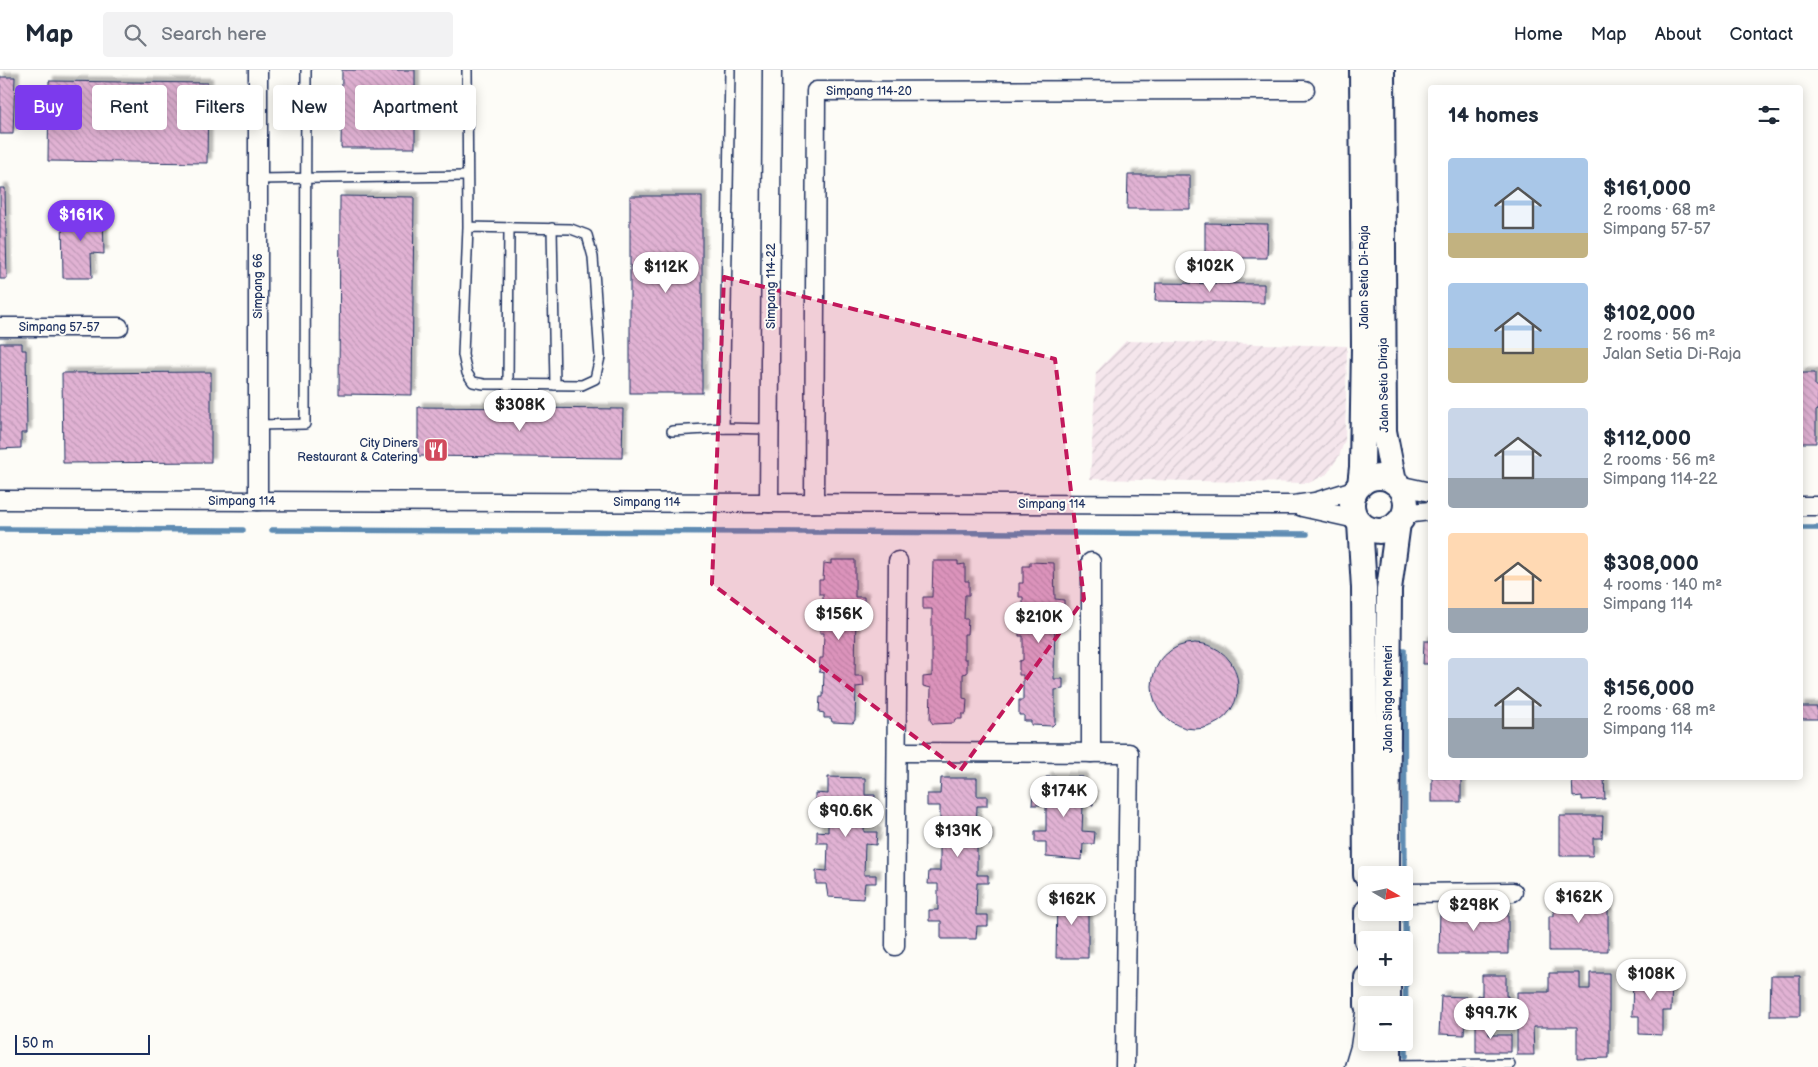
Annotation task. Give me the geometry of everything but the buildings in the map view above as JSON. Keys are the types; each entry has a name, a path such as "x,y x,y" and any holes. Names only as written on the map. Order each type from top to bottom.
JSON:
{"main road":[{"name":"Jalan Setia Di-Raja","path":"1358,487 1362,467 1364,347 1362,70"},
{"name":"Jalan Setia Di-Raja","path":"1382,70 1383,318"},
{"name":"Jalan Setia Diraja","path":"1383,318 1384,431 1396,483"},
{"path":"1374,477 1384,478 1396,483 1404,494 1405,499 1401,519 1389,529 1379,531 1369,529 1358,521 1352,504 1358,487 1374,477"},
{"name":"Jalan Singa Menteri","path":"1387,866 1389,589 1401,519"},
{"name":"Jalan Singa Menteri","path":"1358,521 1364,588 1366,866"},
{"path":"1374,996 1382,986"}],"street":[{"name":"Simpang 66","path":"258,70 258,501"},
{"name":"Simpang 114-22","path":"770,503 772,70"},
{"name":"Simpang 114-20","path":"814,503 816,91 1304,90"},
{"name":"Simpang 57-57","path":"0,326 119,327"},
{"path":"1396,483 1428,491"},
{"name":"Simpang 114","path":"0,500 1294,505 1315,502 1358,487"},
{"name":"Simpang 114","path":"1294,505 1358,521"},
{"path":"1803,506 1818,506"},
{"path":"1401,519 1428,511"},
{"path":"895,946 898,561"},
{"path":"1091,562 1091,753"},
{"path":"897,752 1129,753 1125,1067"},
{"path":"1413,893 1513,892"},
{"path":"1354,1067 1359,1051"}],"lane":[{"path":"258,425 305,424 306,70"},
{"path":"467,70 468,226 463,355 467,373 473,382 484,384 582,385 595,379 600,357 593,257 587,235 571,229 468,226"},
{"path":"724,428 730,70"},
{"path":"258,179 467,176"},
{"path":"508,385 509,227"},
{"path":"552,228 555,385"},
{"path":"672,431 724,428 771,429"},
{"path":"1384,1060 1510,1064"}],"highlighted area":[{"path":"724,277 1055,359 1084,599 960,771 712,584"}],"shaded area":[{"path":"1126,341 1347,346 1345,440 1339,456 1327,474 1309,483 1090,479 1096,372"}],"waterway":[{"path":"1803,528 1818,528"},
{"path":"0,529 243,530"},
{"path":"272,530 1307,534"},
{"path":"1404,650 1405,866"},
{"path":"1405,921 1406,1056"}],"place":[{"name":"City Diners Restaurant & Catering","path":"436,450"}]}
